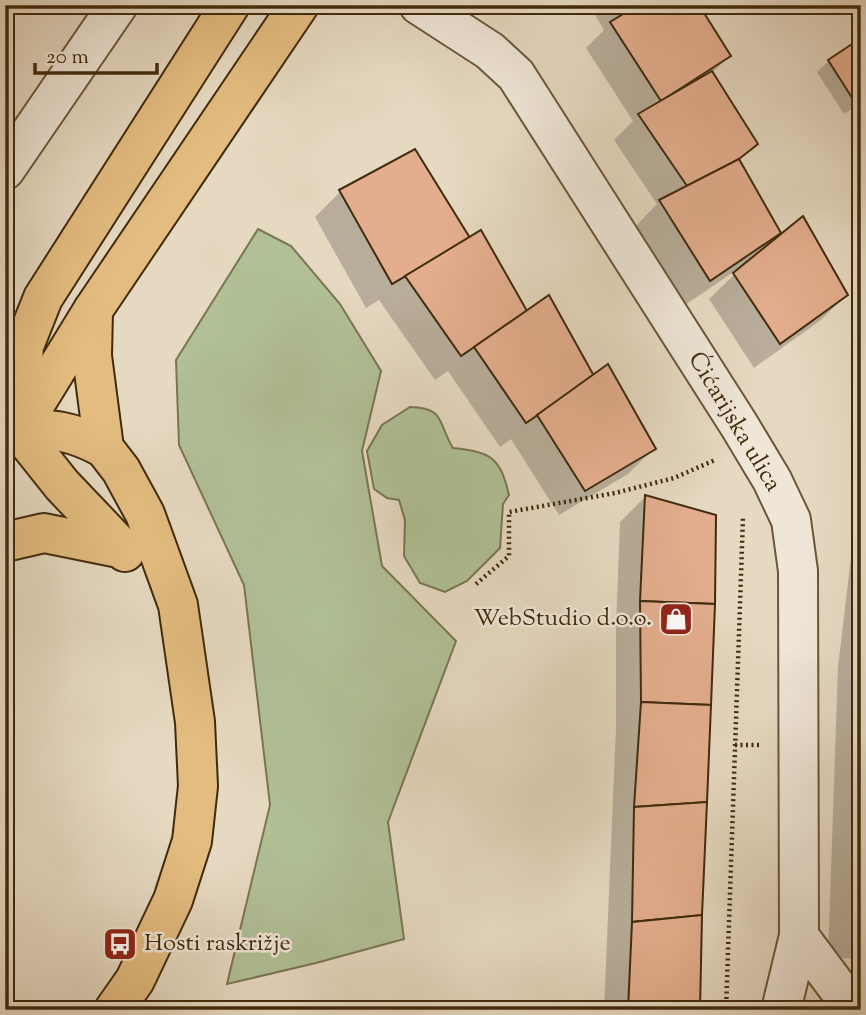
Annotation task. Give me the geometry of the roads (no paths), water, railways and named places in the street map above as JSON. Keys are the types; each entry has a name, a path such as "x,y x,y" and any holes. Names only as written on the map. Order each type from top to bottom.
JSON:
{"main road":[{"path":"12,440 24,346 43,298 230,5"},
{"path":"12,440 93,310 299,5"},
{"path":"93,310 92,356 104,447"},
{"path":"12,440 49,428 81,436 104,447 121,470 145,514 178,605 195,722 198,786 192,841 173,900 151,949 135,980 114,1010"},
{"path":"12,440 62,485 123,549 157,593 187,671"},
{"path":"5,542 44,533 123,549"}],"street":[{"path":"5,170 118,5"},
{"name":"Ćićarijska ulica","path":"419,5 490,51 516,75 739,425 772,480 791,520 798,571 799,936 781,1010"},
{"path":"799,936 855,1000"},
{"path":"790,1010 806,999 824,994 855,1000"}],"place":[{"name":"WebStudio d.o.o.","path":"676,619"},
{"name":"Hosti raskrižje","path":"120,944"}]}
